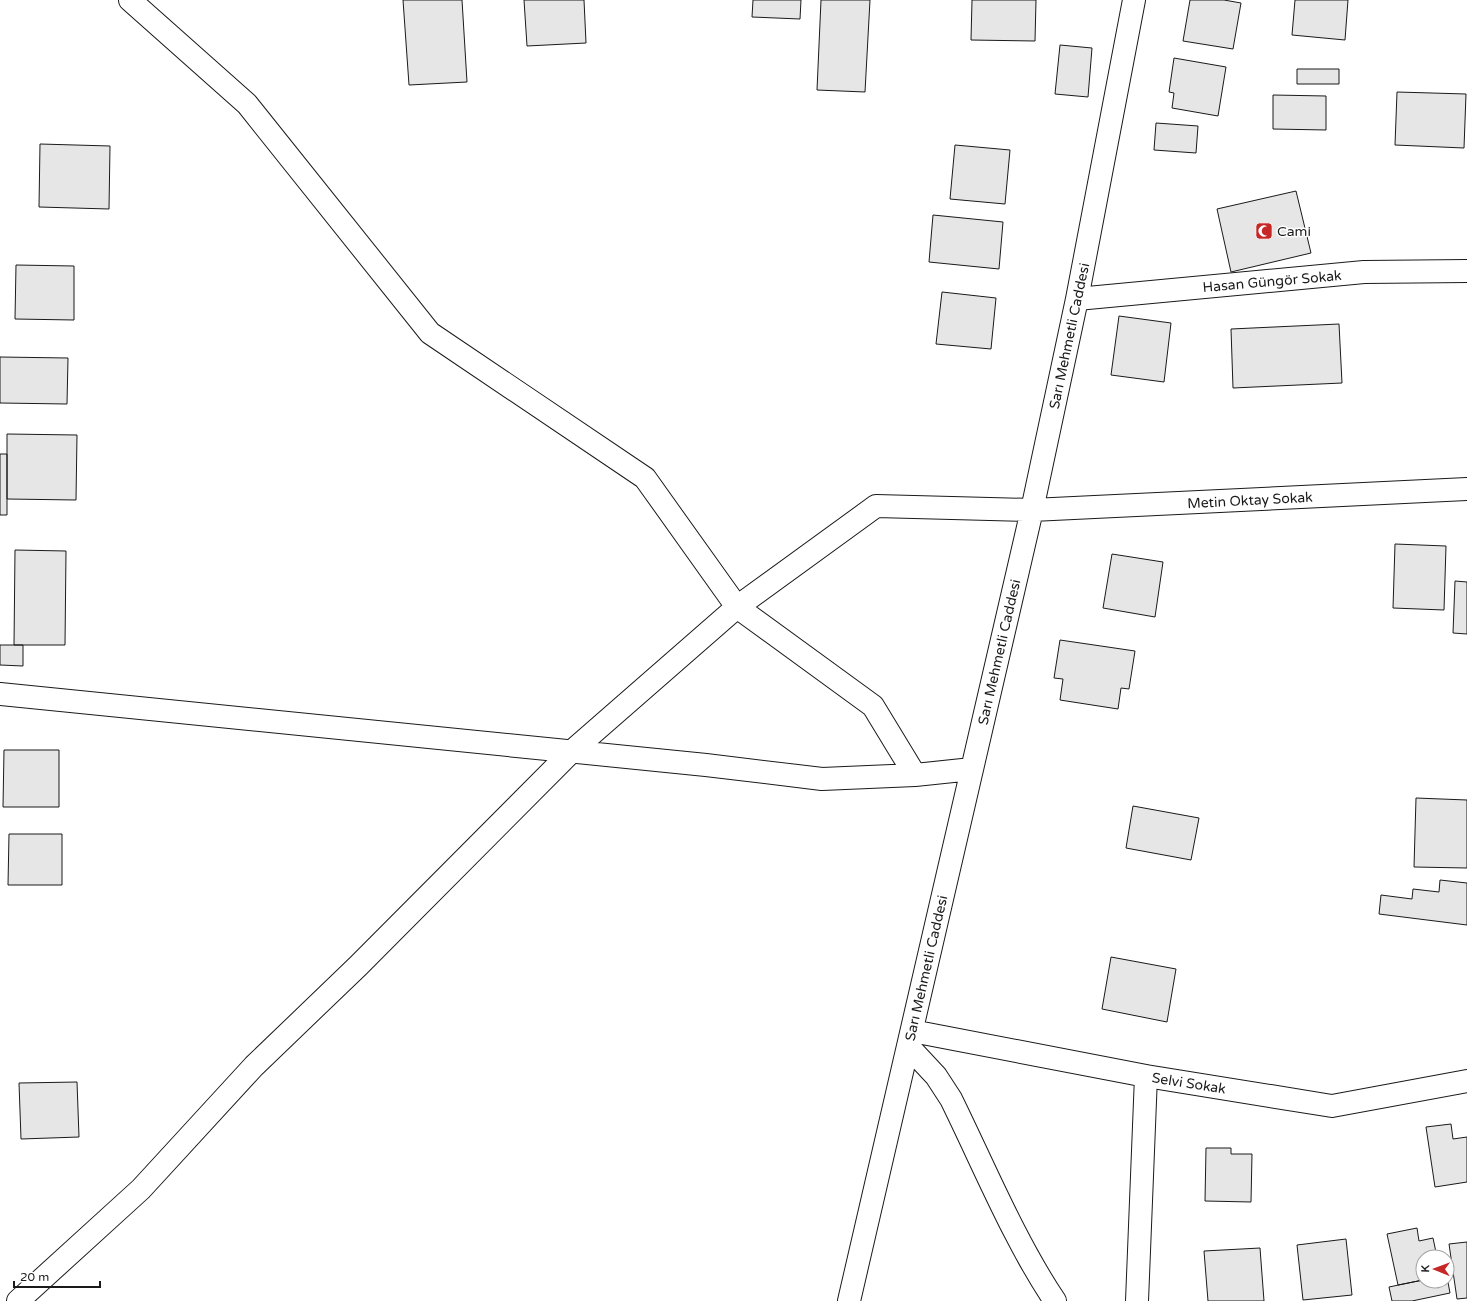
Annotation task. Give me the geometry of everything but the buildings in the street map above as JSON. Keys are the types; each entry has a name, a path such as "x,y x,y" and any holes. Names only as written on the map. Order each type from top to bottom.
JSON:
{"street":[{"path":"130,0 247,104 430,333 645,478 737,607 873,706 914,775"},
{"name":"Sarı Mehmetli Caddesi","path":"849,1301 1032,510 1077,299 1134,0"},
{"name":"Hasan Güngör Sokak","path":"1077,299 1364,272 1467,271"},
{"name":"Metin Oktay Sokak","path":"18,1301 142,1189 254,1066 358,966 571,752 737,607 876,506 1032,510 1467,489"},
{"path":"0,694 822,779 914,775 972,769"},
{"path":"910,1039 951,1099 1027,1254 1055,1301"},
{"name":"Selvi Sokak","path":"910,1039 1332,1106 1467,1081"},
{"path":"1136,1301 1146,1076"}],"place":[{"name":"Cami","path":"1264,231"}]}
